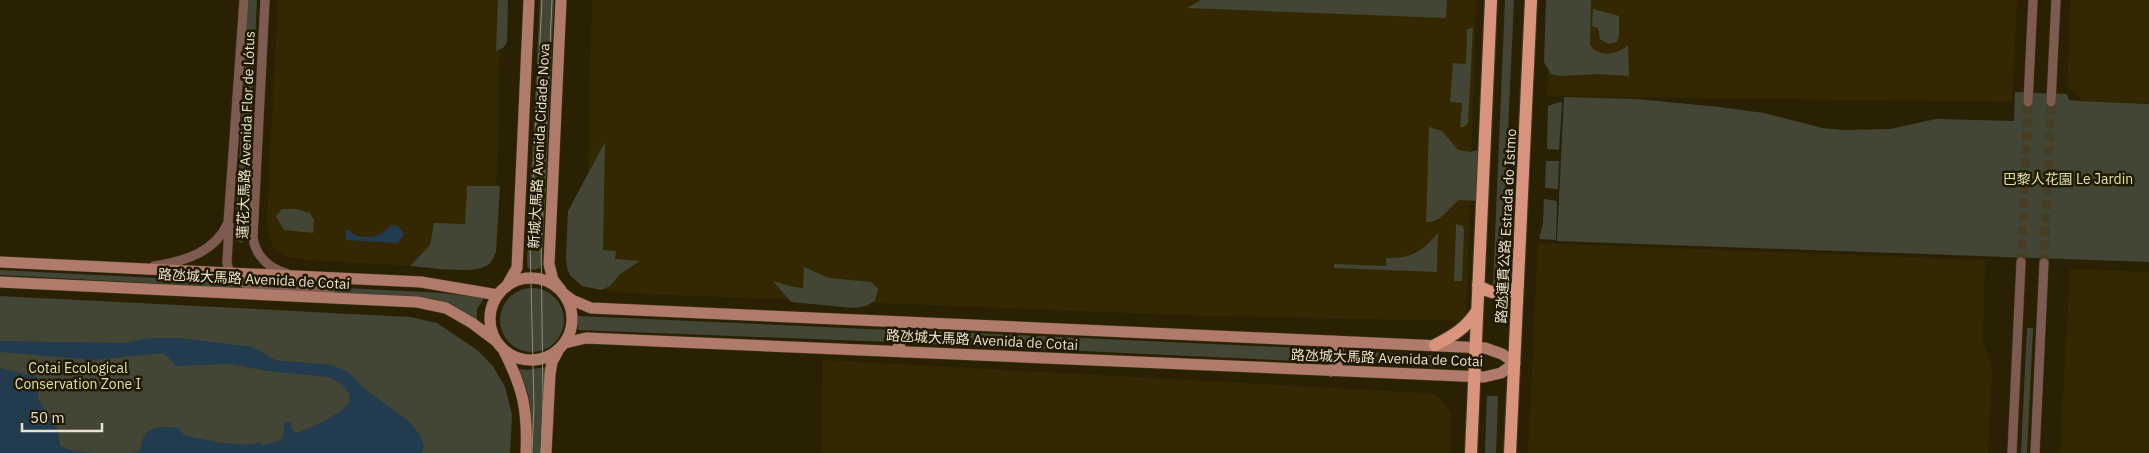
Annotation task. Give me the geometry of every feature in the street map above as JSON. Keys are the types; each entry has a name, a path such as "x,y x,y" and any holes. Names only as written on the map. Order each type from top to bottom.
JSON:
{"main road":[{"name":"路氹連貫公路 Estrada do Istmo","path":"1471,453 1491,0"},
{"name":"路氹連貫公路 Estrada do Istmo","path":"1510,453 1531,0"},
{"path":"1478,285 1494,293 1512,291 1518,286"},
{"path":"1435,345 1453,336 1467,325 1477,311"}],"street":[{"name":"蓮花大馬路 Avenida Flor de Lótus","path":"139,268 175,262 200,253 219,238 228,223 244,0"},
{"name":"蓮花大馬路 Avenida Flor de Lótus","path":"265,0 254,243 259,255 266,263 282,272 298,276"},
{"name":"新城大馬路 Avenida Cidade Nova","path":"502,291 517,268 529,0"},
{"name":"新城大馬路 Avenida Cidade Nova","path":"561,0 548,264 554,280 562,292"},
{"path":"2028,102 2032,0"},
{"path":"2051,102 2056,0"},
{"path":"230,216 227,263 236,280 250,285 299,287 346,298"},
{"name":"路氹城大馬路 Avenida de Cotai","path":"0,262 421,282 502,291"},
{"path":"2012,453 2021,262"},
{"path":"2035,453 2044,263"},
{"path":"526,453 528,423 524,402 516,378 491,330 490,318 492,306 502,291 516,281 528,278 540,279 551,283 562,292 570,305 573,318 571,331 552,362 546,453"},
{"name":"路氹城大馬路 Avenida de Cotai","path":"0,282 417,302 446,308 472,323 500,345"},
{"name":"路氹城大馬路 Avenida de Cotai","path":"561,347 586,338 1474,377 1493,376 1514,363 1502,354 1476,347 591,308 576,303 562,292"},
{"path":"903,352 897,338 899,329 904,322"},
{"path":"1331,371 1337,364 1339,354 1333,341"},
{"path":"500,345 513,356 530,360 548,357 561,347"}],"shaded area":[{"path":"278,0 501,0 495,239 452,268 308,260 288,257 275,250 269,238 267,219"},
{"path":"592,0 1476,0 1466,321 1207,316 621,293 605,290 597,285 586,257"},
{"path":"1551,0 2017,0 2012,102 1547,96"},
{"path":"2071,0 2149,0 2149,103 2084,101 2067,86"},
{"path":"1538,243 1985,260 1983,342 1992,369 1988,453 1528,453"},
{"path":"2070,269 2149,272 2149,453 2060,453"},
{"path":"823,360 1425,393 1434,395 1442,400 1451,415 1450,453 822,453"}],"green space":[{"path":"248,0 257,0 245,239 242,243 235,240"},
{"path":"498,0 508,0 507,42 503,48 496,51"},
{"path":"540,0 554,0 542,263 540,268 534,270 528,268 527,262"},
{"path":"1201,0 1447,0 1446,18 1187,8"},
{"path":"1505,0 1514,0 1501,286 1493,285"},
{"path":"1546,0 1591,0 1590,45 1598,52 1609,54 1619,51 1628,45 1629,76 1598,74 1561,76 1551,74 1544,62"},
{"path":"1593,9 1619,16 1619,37 1617,42 1608,44 1600,39 1598,28 1592,26"},
{"path":"1473,28 1468,124 1460,127 1462,103 1450,102 1453,63 1466,64 1467,29"},
{"name":"巴黎人花園 Le Jardin","path":"2015,92 2067,94 2069,100 2079,101 2149,104 2149,262 1557,241 1564,97 1637,99 1719,107 1764,113 1822,128 1844,130 1890,129 1936,119 2014,121"},
{"path":"1562,103 1559,150 1547,149 1548,106"},
{"path":"1429,127 1442,131 1458,150 1471,152 1478,150 1478,201 1459,200 1440,218 1426,222"},
{"path":"605,142 603,250 616,251 615,259 640,261 620,274 610,286 601,290 582,286 570,275 566,257 568,211"},
{"path":"1546,161 1559,161 1558,189 1545,188"},
{"path":"467,186 500,186 496,252 491,262 481,268 472,270 410,266 430,245 434,223 465,224"},
{"path":"1544,199 1557,201 1556,240 1539,239 1543,223"},
{"path":"282,209 296,209 310,213 314,220 313,233 284,230 276,216"},
{"path":"1456,224 1463,226 1464,231 1462,281 1454,281"},
{"path":"1438,233 1437,272 1334,268 1334,264 1386,266 1386,258 1409,256 1421,250"},
{"path":"804,267 829,278 871,282 878,289 875,301 866,306 854,308 791,302 773,281 803,288"},
{"path":"0,270 442,293 484,298 477,309 477,319 451,304 430,298 0,275"},
{"path":"532,288 544,291 555,297 561,308 564,320 561,332 555,343 544,349 532,352 520,349 509,343 503,332 500,320 503,308 509,297 520,291"},
{"name":"Cotai Ecological Conservation Zone I","path":"0,296 410,317 437,323 477,350 493,366 505,387 512,415 510,453 0,453"},
{"path":"578,316 891,330 888,336 890,342 578,330"},
{"path":"2027,328 2033,328 2027,453 2021,453"},
{"path":"907,330 1322,349 1326,350 1329,356 1326,361 1321,362 906,343 902,337"},
{"path":"1344,351 1447,356 1446,367 1343,362 1346,357"},
{"path":"546,367 542,453 531,453 531,410 527,390 518,369 527,370"},
{"path":"1487,396 1498,396 1496,453 1485,453"}],"water":[{"path":"391,225 398,226 404,234 398,243 346,240 345,230 350,230 354,235 370,237 383,232"},
{"path":"151,338 181,338 253,347 275,360 332,365 348,372 365,389 410,422 419,434 424,446 422,453 131,453 140,451 141,443 148,432 152,429 164,427 179,428 184,435 222,443 252,444 259,442 263,445 274,443 282,437 285,422 291,423 291,428 296,433 325,421 345,407 350,395 342,384 328,377 267,371 230,364 176,366 164,353 94,360 0,352 0,341 124,343"},
{"path":"0,368 37,377 38,399 58,430 60,446 91,453 0,453"}],"tunnel":[{"path":"2021,262 2028,102"},
{"path":"2044,263 2051,102"}],"tram line":[{"path":"532,453 534,406 530,240 542,0"},
{"path":"541,453 543,400 541,239 552,0"}]}
